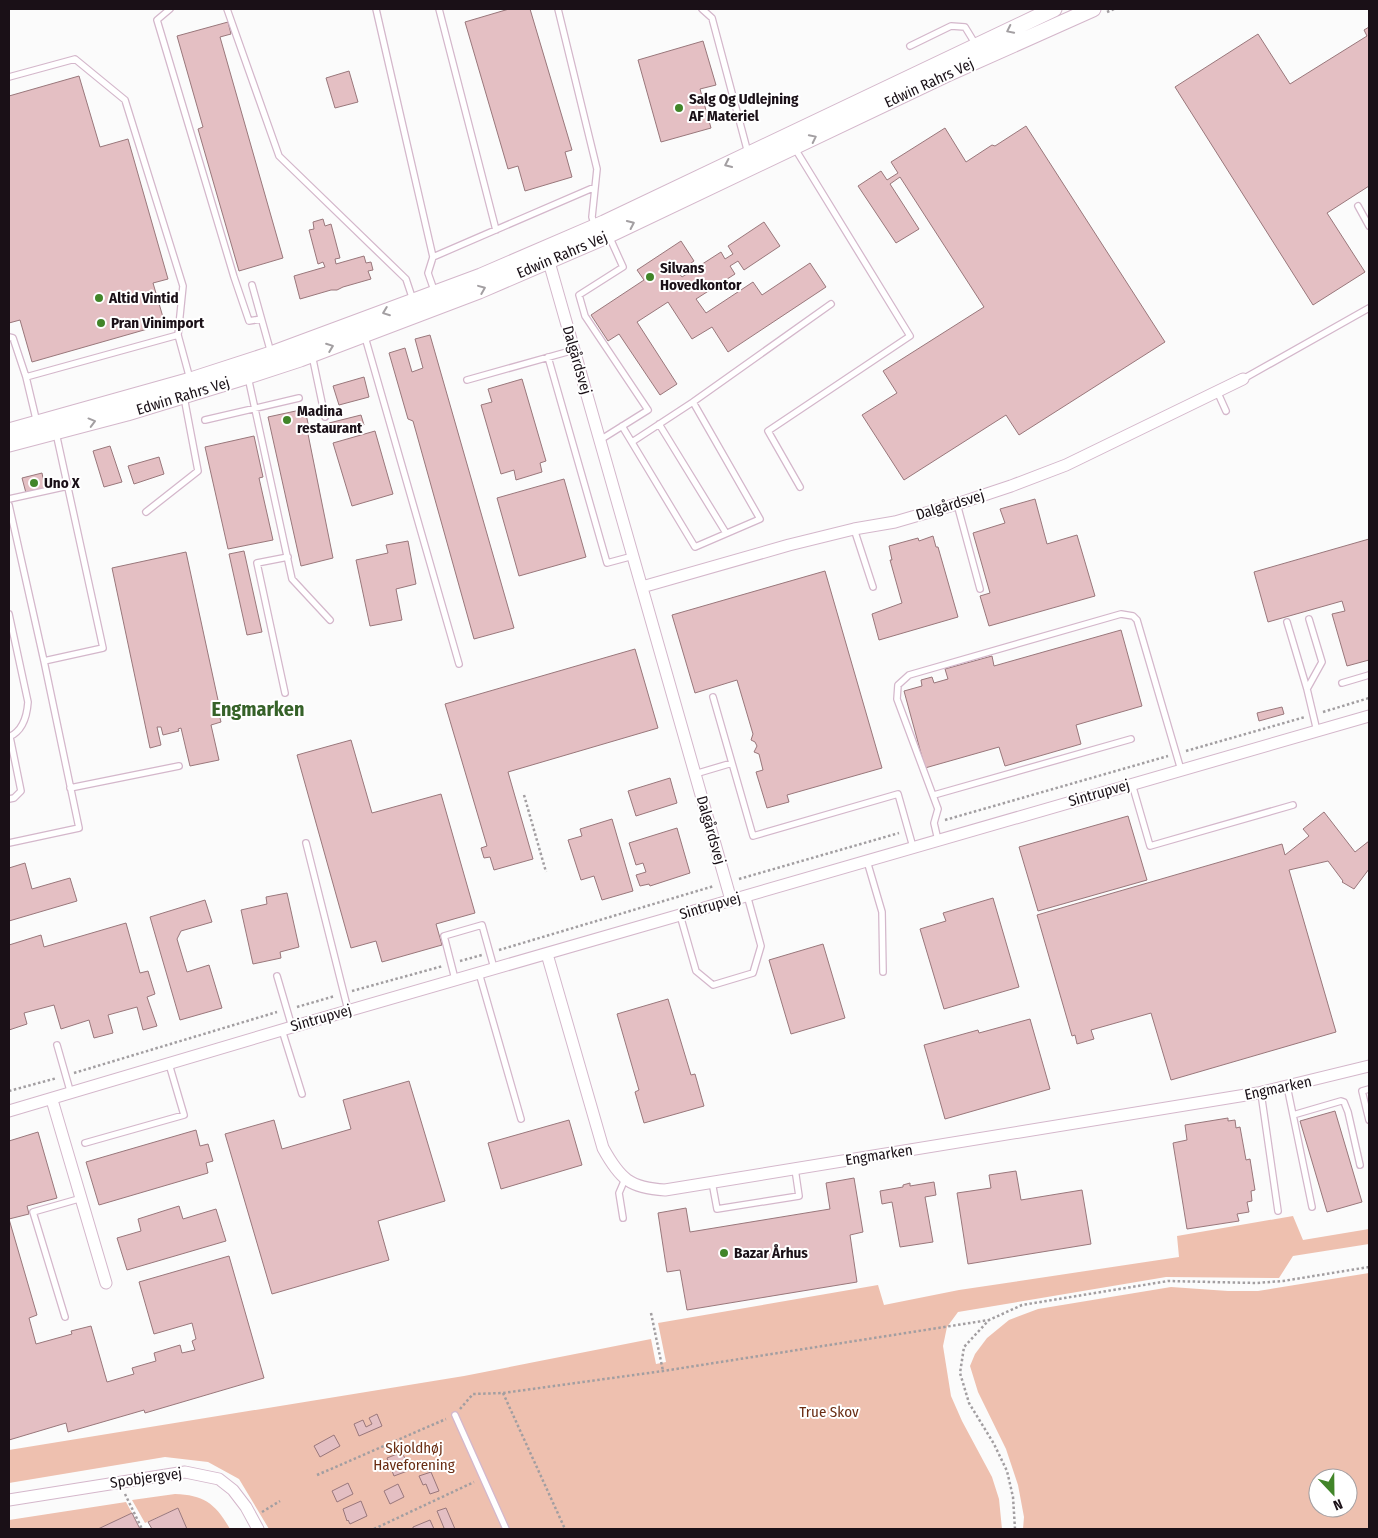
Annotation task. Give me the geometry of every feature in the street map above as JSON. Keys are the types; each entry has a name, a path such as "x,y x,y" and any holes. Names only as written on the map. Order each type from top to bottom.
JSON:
{"street":[{"name":"Edwin Rahrs Vej","path":"980,52 1054,9"},
{"name":"Edwin Rahrs Vej","path":"9,438 188,388 310,348 415,308 547,255 980,52 1093,9"},
{"name":"Edwin Rahrs Vej","path":"415,308 435,294 481,276 547,255"},
{"name":"Dalgårdsvej","path":"547,255 732,900"},
{"name":"Dalgårdsvej","path":"642,587 789,545 854,529 895,522 957,504 1066,465 1243,379"},
{"name":"Sintrupvej","path":"9,1112 348,1010 1369,716"},
{"name":"Engmarken","path":"547,954 601,1142 614,1167 625,1179 645,1189 665,1190 1260,1092 1369,1066"},
{"path":"52,1100 106,1283"},
{"name":"Spobjergvej","path":"9,1500 119,1481 186,1472 219,1479 233,1490 246,1507 258,1529"}],"lane":[{"path":"170,9 156,20 234,278 249,321 261,319"},
{"path":"227,9 279,156 406,279 415,308"},
{"path":"376,9 433,257 428,273 435,294"},
{"path":"439,9 496,230"},
{"path":"558,9 597,169 592,217 603,228 623,267 579,295 585,316 648,410 600,440"},
{"path":"702,9 712,18 751,160"},
{"path":"910,46 951,26 965,27 980,52"},
{"path":"9,77 75,59 125,100 183,286 178,335 188,388 198,471 146,512"},
{"path":"791,141 910,336 768,431 800,487"},
{"path":"433,257 595,187"},
{"path":"1358,206 1369,226"},
{"path":"252,285 273,360"},
{"path":"632,442 693,402 831,304"},
{"path":"1243,379 1369,308"},
{"path":"362,328 459,664"},
{"path":"26,377 178,335"},
{"path":"9,337 13,338 26,377 39,429"},
{"path":"310,348 325,417"},
{"path":"467,380 574,350"},
{"path":"548,357 607,563 633,556"},
{"path":"246,369 292,579 330,620"},
{"path":"1217,391 1226,411"},
{"path":"205,420 299,398"},
{"path":"622,426 694,546 760,519 693,402"},
{"path":"659,424 726,533"},
{"path":"44,661 103,648 54,425"},
{"path":"9,499 68,486"},
{"path":"957,504 980,589"},
{"path":"9,505 79,828 9,844"},
{"path":"854,529 872,587"},
{"path":"285,693 257,563 288,557"},
{"path":"9,614 28,702 23,723 9,737 21,791 14,798 9,799"},
{"path":"938,840 934,823 938,810 934,795 896,700 898,685 909,675 1121,614 1133,616 1136,620 1181,770"},
{"path":"1307,689 1322,662 1310,619"},
{"path":"1288,622 1317,731"},
{"path":"1342,682 1369,675"},
{"path":"713,697 753,836 898,794 914,847"},
{"path":"934,795 1131,739"},
{"path":"695,774 732,763"},
{"path":"70,788 179,766"},
{"path":"1132,784 1150,846 1293,805"},
{"path":"306,844 348,1010"},
{"path":"867,861 882,912 883,972"},
{"path":"680,915 696,971 713,985 753,974 762,946 747,895"},
{"path":"456,979 444,936 482,925 494,968"},
{"path":"478,973 521,1119"},
{"path":"277,976 287,1010 287,1028 302,1094"},
{"path":"57,1045 71,1094"},
{"path":"85,1143 184,1115 169,1064"},
{"path":"1287,1086 1312,1207"},
{"path":"1369,1089 1362,1091 1369,1120"},
{"path":"1260,1092 1278,1211"},
{"path":"1294,1115 1341,1101 1344,1102 1360,1165"},
{"path":"712,1182 717,1209 800,1196 795,1168"},
{"path":"623,1218 619,1193 625,1179"},
{"path":"65,1317 33,1212 82,1198"},
{"path":"456,1415 506,1529"}],"path":[{"path":"934,823 1369,698"},
{"path":"524,795 546,872"},
{"path":"9,1092 909,831"},
{"path":"317,1475 456,1415 473,1394 503,1393 662,1371 989,1320 1022,1305 1168,1281 1256,1283 1283,1281 1369,1267"},
{"path":"651,1313 662,1371"},
{"path":"989,1320 964,1347 960,1373 969,1403 994,1444 1007,1471 1013,1497 1015,1529"},
{"path":"503,1393 565,1529"},
{"path":"374,1529 482,1478"},
{"path":"119,1481 142,1529"},
{"path":"252,1518 280,1501"}],"green space":[{"name":"True Skov","path":"1293,1216 1303,1240 1369,1229 1369,1244 1293,1256 1279,1278 1166,1277 958,1312 947,1327 943,1346 951,1396 992,1477 999,1499 1002,1529 269,1529 239,1479 208,1462 165,1457 9,1483 9,1450 464,1376 651,1339 656,1364 666,1362 658,1323 878,1285 884,1305 959,1290 1179,1257 1177,1236"},
{"path":"1369,1273 1369,1529 1023,1529 1024,1517 1018,1485 1006,1449 978,1392 970,1366 975,1354 987,1338 1009,1320 1038,1309 1171,1287 1258,1291"},
{"path":"175,1494 194,1496 208,1502 220,1513 230,1529 187,1529 178,1508 145,1523 132,1500"},
{"path":"126,1502 132,1513 98,1529 9,1529 9,1520"}],"building":[{"path":"509,9 530,9 572,150 565,152 572,177 525,191 518,166 508,169 465,22"},
{"path":"228,22 231,34 220,37 283,258 239,271 198,129 203,127 177,36"},
{"path":"1369,27 1369,186 1327,213 1365,272 1313,305 1175,87 1258,34 1290,84 1367,36 1364,30"},
{"name":"Salg Og Udlejning AF Materiel","path":"703,41 716,85 700,89 711,128 661,142 638,60"},
{"path":"349,71 358,102 335,108 326,78"},
{"path":"79,76 100,147 128,139 168,279 153,283 165,324 32,362 20,320 9,323 9,96"},
{"path":"1026,126 1165,342 1019,435 1006,415 904,480 862,415 897,393 883,371 984,307 900,177 890,184 919,229 896,243 858,186 881,171 887,180 898,173 891,162 945,128 966,162"},
{"path":"323,219 325,226 331,224 340,258 335,259 336,264 364,256 366,263 371,262 373,270 368,271 371,279 300,299 294,276 325,267 323,262 318,264 309,230 314,229 313,222"},
{"path":"764,222 780,246 744,270 738,261 730,266 735,274 696,299 706,313 753,282 762,295 810,263 826,287 728,352 712,327 692,339 668,302 637,322 677,384 660,395 619,334 608,341 591,315 644,280 637,270 681,241 694,261 678,272 682,277 721,252 725,259 733,254 728,246"},
{"path":"430,335 514,628 474,639 413,421 408,419 389,353 405,348 412,372 423,368 415,339"},
{"path":"364,377 369,397 339,405 333,386"},
{"path":"522,379 546,461 540,463 542,472 516,480 514,470 501,474 481,405 492,402 488,389"},
{"path":"305,409 310,433 308,434 333,558 301,566 268,417"},
{"path":"361,415 364,425 332,434 329,423"},
{"path":"375,431 393,494 352,506 333,443"},
{"path":"254,436 263,477 259,478 273,540 228,549 205,447"},
{"path":"110,446 122,482 104,487 93,451"},
{"path":"159,457 164,474 134,484 128,466"},
{"name":"Uno X","path":"42,473 45,488 26,493 22,478"},
{"path":"564,479 586,557 519,576 497,498"},
{"path":"1035,499 1047,544 1077,535 1095,596 989,626 980,596 990,593 973,533 1005,523 1000,509"},
{"path":"933,536 936,547 938,547 958,617 879,640 872,614 902,603 890,560 892,560 889,546 918,538 919,541"},
{"path":"1369,539 1369,660 1347,666 1332,614 1345,611 1342,601 1268,622 1254,572"},
{"path":"408,541 416,584 396,589 402,620 370,626 356,560 388,553 386,545"},
{"path":"244,551 262,632 247,635 229,554"},
{"path":"186,552 221,714 219,714 221,722 211,725 219,760 190,766 181,728 178,729 179,731 163,735 161,727 157,727 161,745 150,748 112,568"},
{"path":"825,571 882,768 787,795 789,802 767,808 756,772 763,770 759,754 754,752 757,746 751,740 753,734 737,680 695,693 672,615"},
{"path":"1121,630 1142,706 1076,725 1081,744 1005,766 999,747 925,768 904,691 922,686 921,680 932,677 934,683 948,679 945,669 992,656 994,666"},
{"path":"635,649 658,728 508,772 533,859 494,870 490,857 484,858 481,848 487,846 445,704"},
{"path":"1282,707 1284,714 1259,721 1257,713"},
{"path":"351,740 372,813 441,794 475,913 436,924 442,945 382,962 376,941 351,948 297,755"},
{"path":"670,778 677,803 636,816 628,791"},
{"path":"1324,812 1355,852 1369,841 1369,869 1354,889 1342,882 1328,861 1289,870 1336,1032 1171,1080 1151,1013 1091,1030 1094,1039 1077,1044 1075,1035 1072,1036 1037,915 1282,844 1285,855 1309,836 1303,829"},
{"path":"1128,816 1147,880 1038,911 1019,847"},
{"path":"612,819 633,891 602,900 594,876 581,880 568,840 582,836 580,829"},
{"path":"677,828 690,873 650,886 649,884 640,886 636,875 646,872 643,863 636,865 629,843"},
{"path":"25,863 32,889 70,878 77,901 9,921 9,868"},
{"path":"287,893 299,947 280,952 281,958 253,964 241,910 267,904 266,897"},
{"path":"993,898 1019,987 944,1009 920,929 946,921 943,913"},
{"path":"205,900 212,922 181,931 177,939 187,972 209,965 222,1008 180,1020 150,917"},
{"path":"126,923 140,973 148,971 155,994 147,997 157,1026 143,1030 137,1007 108,1015 113,1033 94,1038 89,1020 61,1029 54,1005 24,1013 27,1024 9,1030 9,945 41,935 44,947"},
{"path":"823,944 845,1018 791,1034 769,960"},
{"path":"668,999 691,1075 695,1074 704,1106 644,1123 635,1092 639,1090 617,1014"},
{"path":"1030,1019 1050,1089 945,1119 924,1045 978,1030 979,1033"},
{"path":"409,1081 445,1201 378,1221 389,1260 272,1294 225,1134 274,1120 282,1149 351,1129 343,1100"},
{"path":"1335,1111 1362,1202 1327,1212 1300,1121"},
{"path":"1228,1118 1228,1121 1235,1120 1236,1128 1240,1127 1246,1160 1250,1159 1255,1190 1251,1191 1252,1201 1247,1202 1249,1212 1237,1214 1239,1221 1187,1229 1173,1143 1187,1140 1185,1125"},
{"path":"569,1120 582,1165 501,1189 488,1143"},
{"path":"196,1130 200,1146 208,1144 213,1161 206,1163 208,1173 99,1205 86,1162"},
{"path":"38,1132 57,1198 27,1206 29,1214 9,1219 9,1141"},
{"path":"1016,1171 1021,1200 1082,1190 1091,1244 968,1264 957,1193 991,1188 989,1175"},
{"path":"854,1178 863,1232 850,1235 857,1282 687,1310 680,1270 667,1272 658,1213 686,1208 690,1232 830,1209 826,1183"},
{"path":"934,1182 936,1195 925,1197 933,1242 900,1247 892,1202 882,1204 880,1191 903,1187 903,1185 910,1183 910,1186"},
{"path":"179,1206 183,1219 216,1209 226,1241 127,1270 117,1238 141,1231 138,1219"},
{"path":"9,1219 37,1315 29,1318 36,1344 72,1334 71,1331 91,1326 107,1382 134,1374 132,1368 156,1361 154,1353 180,1345 182,1353 195,1350 192,1341 196,1339 192,1323 154,1334 139,1282 229,1256 264,1378 145,1413 144,1410 68,1432 66,1423 9,1440"},
{"path":"377,1414 382,1426 359,1436 354,1424 363,1420 366,1427 372,1424 369,1418"},
{"path":"334,1435 340,1446 320,1457 314,1446"},
{"path":"402,1452 410,1470 394,1476 387,1458"},
{"path":"431,1472 439,1491 430,1494 426,1484 423,1485 419,1476"},
{"path":"348,1483 353,1494 337,1502 332,1491"},
{"path":"398,1484 404,1497 390,1504 384,1491"},
{"path":"361,1501 367,1516 350,1524 343,1509"},
{"path":"178,1508 187,1529 152,1529 148,1522"},
{"path":"446,1508 455,1529 442,1529 444,1528 437,1511"},
{"path":"132,1513 140,1529 98,1529"},
{"path":"430,1520 434,1529 413,1529 413,1527"}],"place":[{"name":"Salg Og Udlejning AF Materiel","path":"679,108"},
{"name":"Silvans Hovedkontor","path":"650,277"},
{"name":"Altid Vintid","path":"99,298"},
{"name":"Pran Vinimport","path":"101,323"},
{"name":"Madina restaurant","path":"287,420"},
{"name":"Uno X","path":"34,483"},
{"name":"Bazar Århus","path":"724,1253"}],"district":[{"name":"Engmarken","path":"258,709"}],"park label":[{"name":"Skjoldhøj Haveforening","path":"414,1456"}]}
